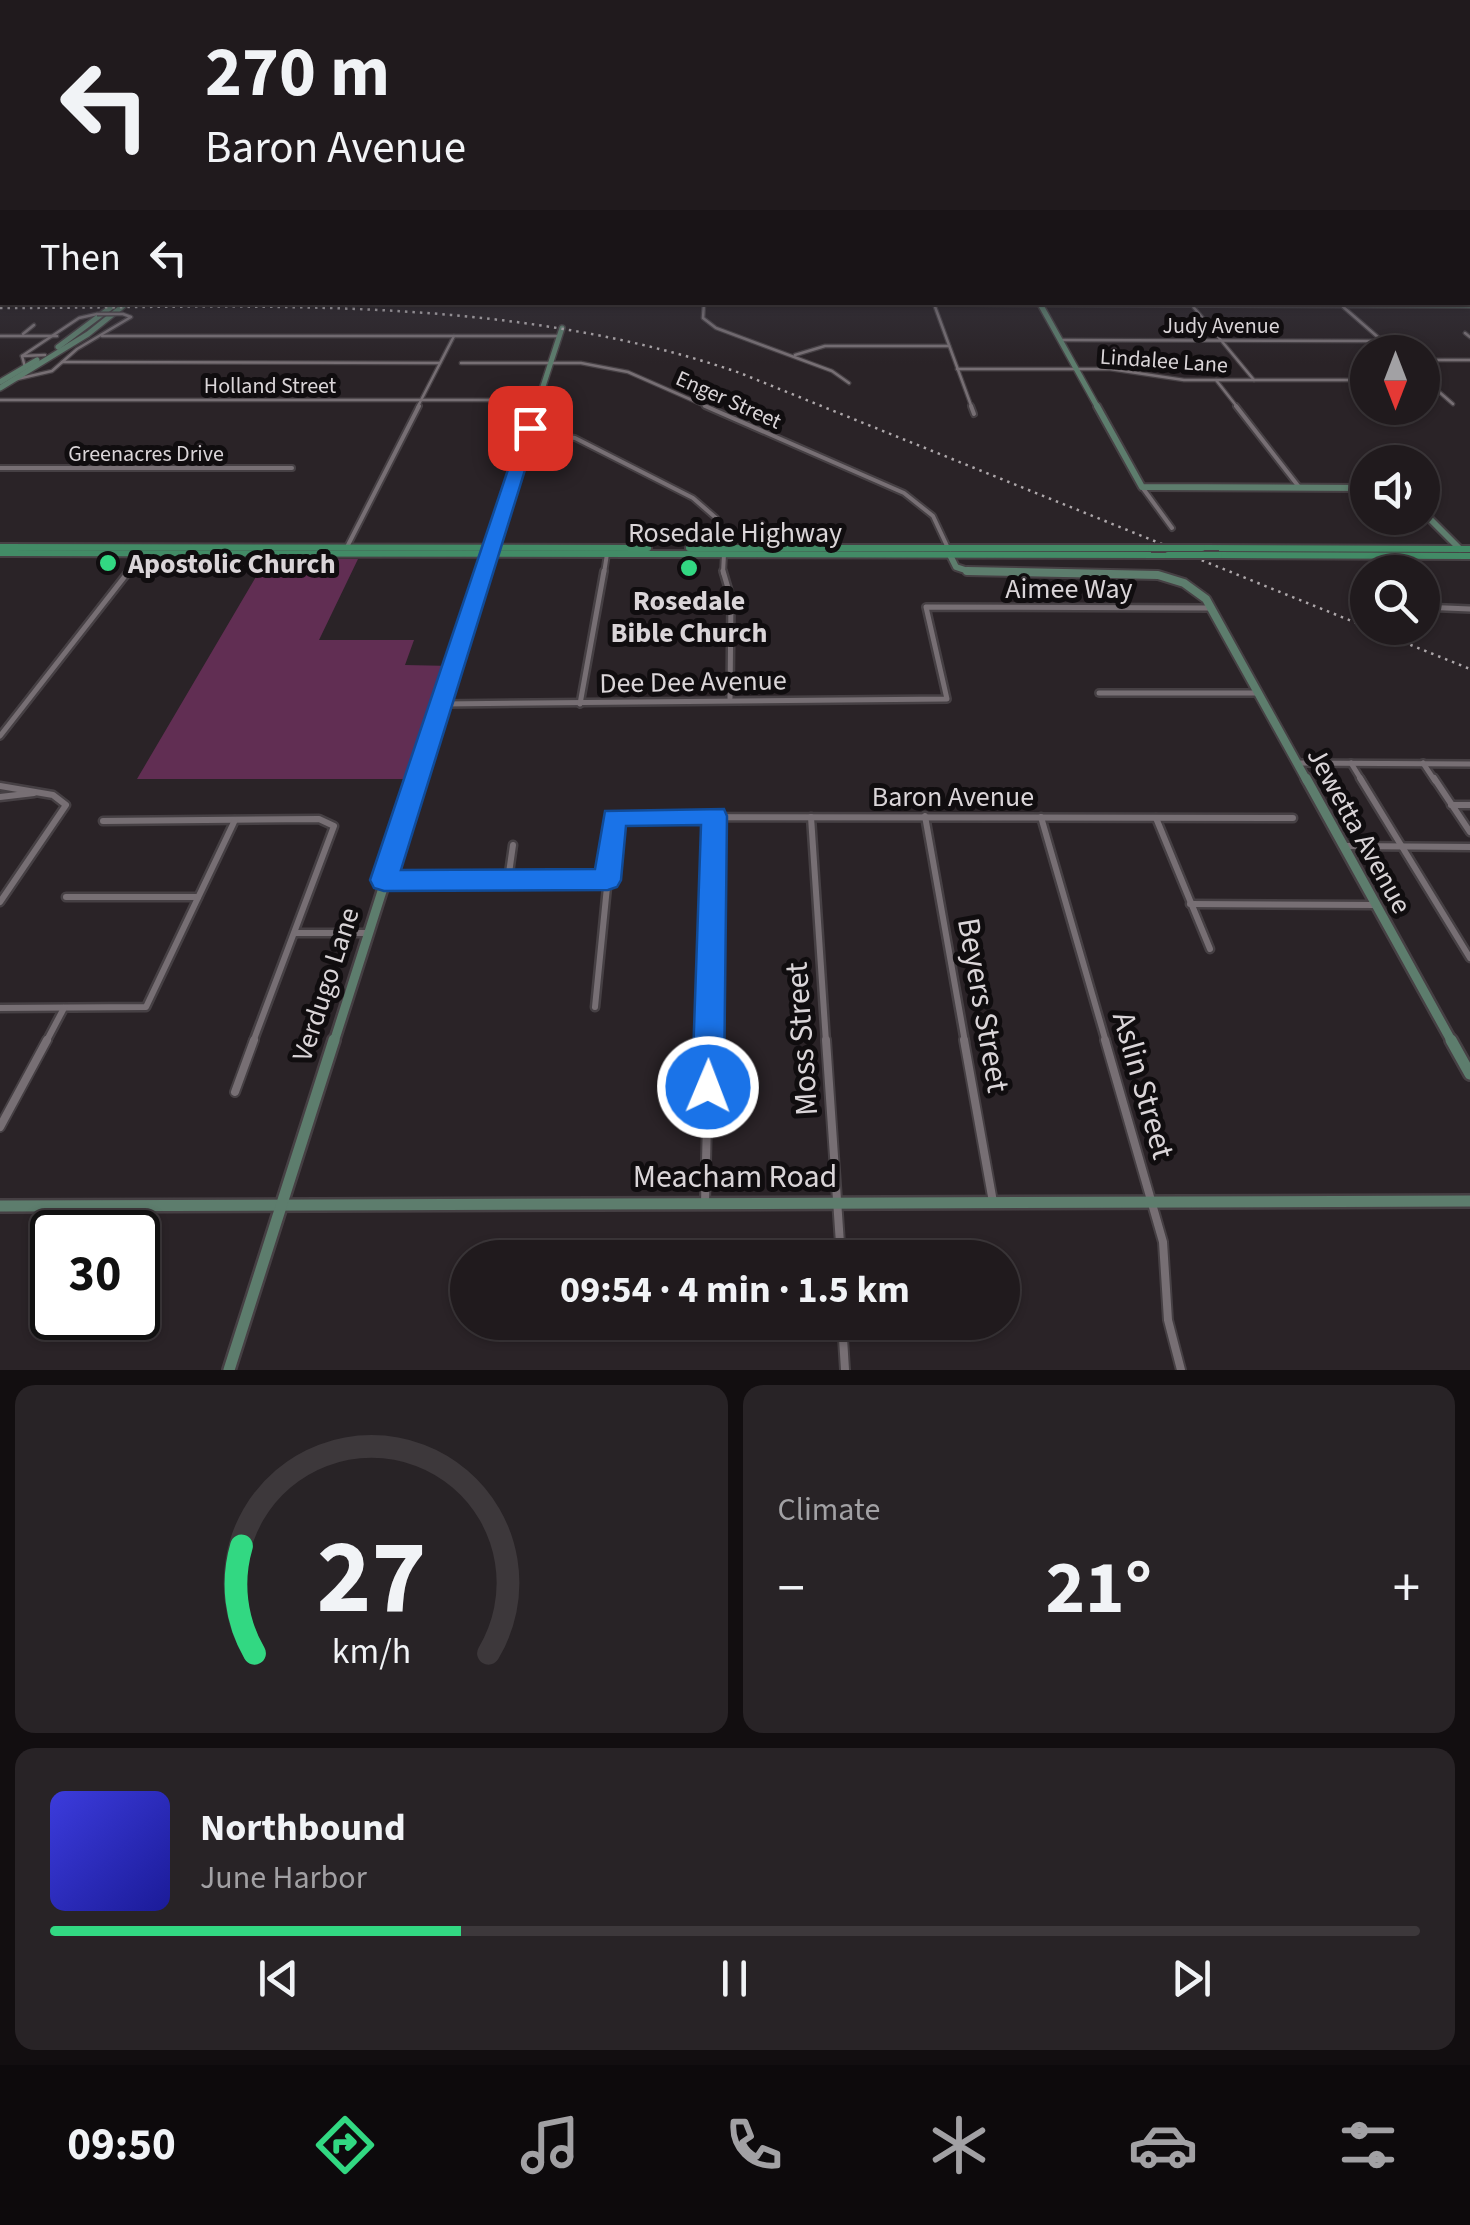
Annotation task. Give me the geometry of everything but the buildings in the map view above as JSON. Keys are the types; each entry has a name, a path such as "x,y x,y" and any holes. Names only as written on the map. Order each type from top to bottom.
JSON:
{"main road":[{"path":"250,554 336,551 347,547"},
{"name":"Rosedale Highway","path":"0,550 347,547 492,551"},
{"path":"368,554 422,548"},
{"name":"Rosedale Highway","path":"607,551 666,554 811,548 1168,555 1468,554"},
{"path":"949,551 1202,548 1468,554"},
{"name":"Rosedale Highway","path":"140,550 250,554 949,551"}],"street":[{"path":"0,385 114,305"},
{"path":"0,385 40,364 124,305"},
{"path":"704,305 703,318 712,326 832,371 849,383"},
{"path":"934,305 974,414"},
{"path":"1041,305 1142,487 1172,528"},
{"path":"1191,305 1254,380"},
{"path":"1342,305 1376,335"},
{"path":"15,379 49,372 132,317 97,314 78,318 57,336 22,356"},
{"path":"20,336 34,324"},
{"path":"102,336 454,336 561,332"},
{"name":"Verdugo Lane","path":"229,1370 561,332"},
{"path":"0,336 57,336"},
{"path":"347,547 454,336"},
{"name":"Judy Avenue","path":"1060,340 1350,340"},
{"path":"792,356 825,346 949,346"},
{"path":"22,356 45,355"},
{"path":"22,356 25,366"},
{"path":"1440,360 1470,360"},
{"path":"62,362 440,363"},
{"name":"Enger Street","path":"461,363 602,366 637,375 893,487 927,510 938,524 949,551"},
{"path":"40,364 36,372 49,372"},
{"name":"Lindalee Lane","path":"958,369 1076,369 1216,380 1350,380"},
{"path":"1216,380 1299,487"},
{"path":"1440,393 1453,404"},
{"name":"Holland Street","path":"0,400 539,400"},
{"path":"529,432 575,438 692,498 716,518 731,598 730,698"},
{"name":"Greenacres Drive","path":"0,468 292,468"},
{"path":"1142,487 1350,488"},
{"path":"1440,528 1468,554"},
{"path":"0,736 140,550"},
{"path":"580,704 607,551"},
{"path":"949,551 956,567 968,572 1158,575 1192,587 1212,608"},
{"name":"Aimee Way","path":"946,698 926,608 1212,608"},
{"name":"Jewetta Avenue","path":"1212,608 1470,1074"},
{"path":"1440,608 1470,610"},
{"path":"1099,693 1258,693"},
{"name":"Dee Dee Avenue","path":"440,704 946,698"},
{"path":"1296,763 1470,764"},
{"path":"1351,763 1470,958"},
{"path":"1423,763 1470,832"},
{"path":"0,786 53,795 66,805 0,902"},
{"path":"0,796 37,792"},
{"path":"1451,805 1470,805"},
{"path":"705,1204 714,816"},
{"name":"Moss Street","path":"811,816 840,1240"},
{"name":"Beyers Street","path":"925,816 993,1203"},
{"name":"Aslin Street","path":"1040,816 1166,1260 1168,1320 1181,1370"},
{"name":"Baron Avenue","path":"608,880 614,817 1292,818"},
{"path":"1156,817 1210,949"},
{"path":"103,821 319,819 334,826 235,1092"},
{"path":"0,1008 146,1007 235,820"},
{"path":"508,880 512,845"},
{"path":"1343,846 1470,846"},
{"path":"384,880 608,880 595,1006"},
{"path":"66,897 198,897"},
{"path":"1190,904 1376,905"},
{"path":"295,933 367,933"},
{"path":"1,1124 64,1008"},
{"name":"Meacham Road","path":"0,1206 1470,1201"},
{"path":"843,1340 845,1370"}],"shaded area":[{"path":"267,558 358,559 319,640 414,640 405,665 452,666 416,779 137,779"}],"railway":[{"path":"0,308 374,310 467,316 559,328 650,347 740,373 1470,669"}],"place":[{"name":"Apostolic Church","path":"108,563"},
{"name":"Rosedale Bible Church","path":"689,568"}],"route":[{"path":"530,428 384,880 608,880 614,817 714,816 708,1087"}]}
